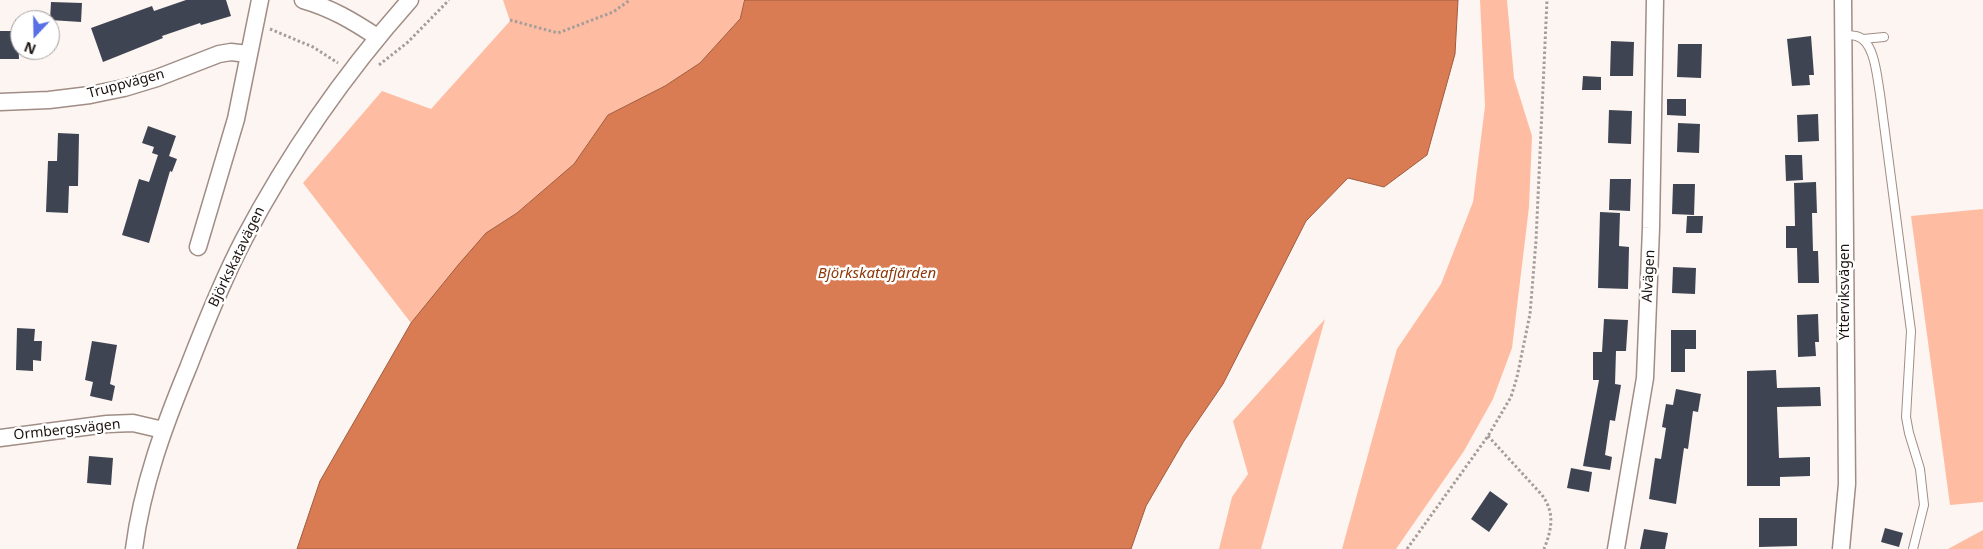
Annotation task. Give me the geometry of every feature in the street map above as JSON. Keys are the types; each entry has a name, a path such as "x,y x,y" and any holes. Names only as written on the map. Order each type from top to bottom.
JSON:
{"street":[{"path":"198,247 236,119 260,0"},
{"path":"303,0 334,11 377,37"},
{"name":"Björkskatavägen","path":"134,549 146,490 163,430 213,304 244,240 298,146 350,72 377,37 410,0"},
{"name":"Alvägen","path":"1616,549 1645,378 1651,228 1655,0"},
{"name":"Ytterviksvägen","path":"1841,549 1847,484 1843,0"},
{"name":"Truppvägen","path":"0,102 48,100 90,95 124,88 157,78 219,54 231,52 248,54"},
{"name":"Ormbergsvägen","path":"0,438 107,424 134,423 163,430"}],"lane":[{"path":"1843,35 1856,36 1863,39 1884,37"},
{"path":"1863,39 1874,60 1911,331 1906,417 1920,469 1924,505 1913,549"}],"path":[{"path":"374,68 408,42 449,0"},
{"path":"510,20 558,33 613,12 630,0"},
{"path":"1407,549 1488,436 1511,397 1523,352 1530,314 1536,241 1547,0"},
{"path":"255,24 313,47 350,72"},
{"path":"1488,436 1549,505 1551,522 1544,549"}],"shaded area":[{"path":"503,0 745,0 740,19 700,63 665,86 608,115 574,164 517,213 486,233 411,323 303,183 382,91 431,109 510,21"},
{"path":"1480,0 1507,0 1514,78 1532,136 1529,207 1512,348 1493,399 1464,451 1396,549 1342,549 1397,349 1441,284 1473,202 1485,106"},
{"path":"1983,209 1983,502 1950,505 1911,216"},
{"path":"1325,319 1261,549 1219,549 1232,497 1248,474 1233,421"},
{"path":"1983,530 1983,549 1948,549"}],"water":[{"name":"Björkskatafjärden","path":"745,0 1458,0 1455,54 1427,155 1384,187 1348,178 1306,221 1223,384 1184,441 1146,506 1131,549 297,549 320,481 411,323 459,264 486,233 517,213 574,164 608,115 665,86 700,63 740,19"}],"building":[{"path":"186,0 226,0 231,16 201,25 200,23 162,36 163,38 103,62 91,28 152,6 154,11"},
{"path":"51,2 82,3 81,22 60,21 60,10 51,10"},
{"path":"0,31 10,31 10,59 0,59"},
{"path":"1811,36 1814,75 1809,75 1810,85 1792,86 1787,39"},
{"path":"1611,41 1634,42 1633,76 1610,76"},
{"path":"1678,44 1702,44 1701,78 1677,77"},
{"path":"1583,76 1601,77 1601,90 1582,90"},
{"path":"1667,99 1686,99 1686,116 1667,115"},
{"path":"1609,110 1632,111 1631,144 1608,143"},
{"path":"1818,114 1819,141 1798,142 1797,115"},
{"path":"1678,123 1700,124 1699,153 1677,152"},
{"path":"148,126 176,136 169,156 177,159 172,172 170,171 149,243 122,235 139,179 149,182 158,155 152,153 154,147 142,143"},
{"path":"58,133 79,134 78,186 69,186 68,213 46,212 48,161 57,161"},
{"path":"1785,155 1802,155 1803,180 1786,181"},
{"path":"1610,179 1631,179 1630,211 1609,210"},
{"path":"1816,182 1817,213 1812,213 1813,251 1818,251 1819,283 1798,283 1797,248 1786,248 1786,226 1795,226 1794,183"},
{"path":"1673,184 1695,184 1694,215 1672,214"},
{"path":"1600,212 1620,213 1619,246 1629,247 1628,289 1598,288"},
{"path":"1687,216 1703,216 1702,233 1686,233"},
{"path":"1673,267 1696,268 1695,294 1672,293"},
{"path":"1818,314 1819,342 1815,342 1816,356 1798,357 1797,315"},
{"path":"1604,319 1628,320 1626,351 1616,351 1615,384 1621,385 1615,421 1610,420 1605,455 1612,457 1610,470 1583,466 1599,380 1593,380 1593,352 1602,352"},
{"path":"17,328 35,329 34,341 42,341 41,361 33,360 33,371 16,370"},
{"path":"1671,330 1696,330 1696,349 1685,349 1685,372 1671,372"},
{"path":"92,341 117,345 110,384 115,386 112,401 90,396 93,382 85,380"},
{"path":"1776,370 1777,388 1820,387 1821,406 1777,407 1779,458 1810,457 1810,476 1780,477 1780,486 1747,486 1747,371"},
{"path":"1676,389 1701,394 1698,412 1693,411 1688,449 1684,448 1676,504 1649,499 1655,458 1661,459 1666,428 1662,427 1666,404 1673,405"},
{"path":"89,456 113,458 111,485 87,483"},
{"path":"1571,468 1592,472 1589,492 1567,488"},
{"path":"1490,491 1508,504 1489,532 1471,519"},
{"path":"1759,518 1797,518 1797,546 1759,547"},
{"path":"1885,528 1903,533 1899,547 1881,542"},
{"path":"1644,529 1668,533 1665,549 1640,549"}]}
